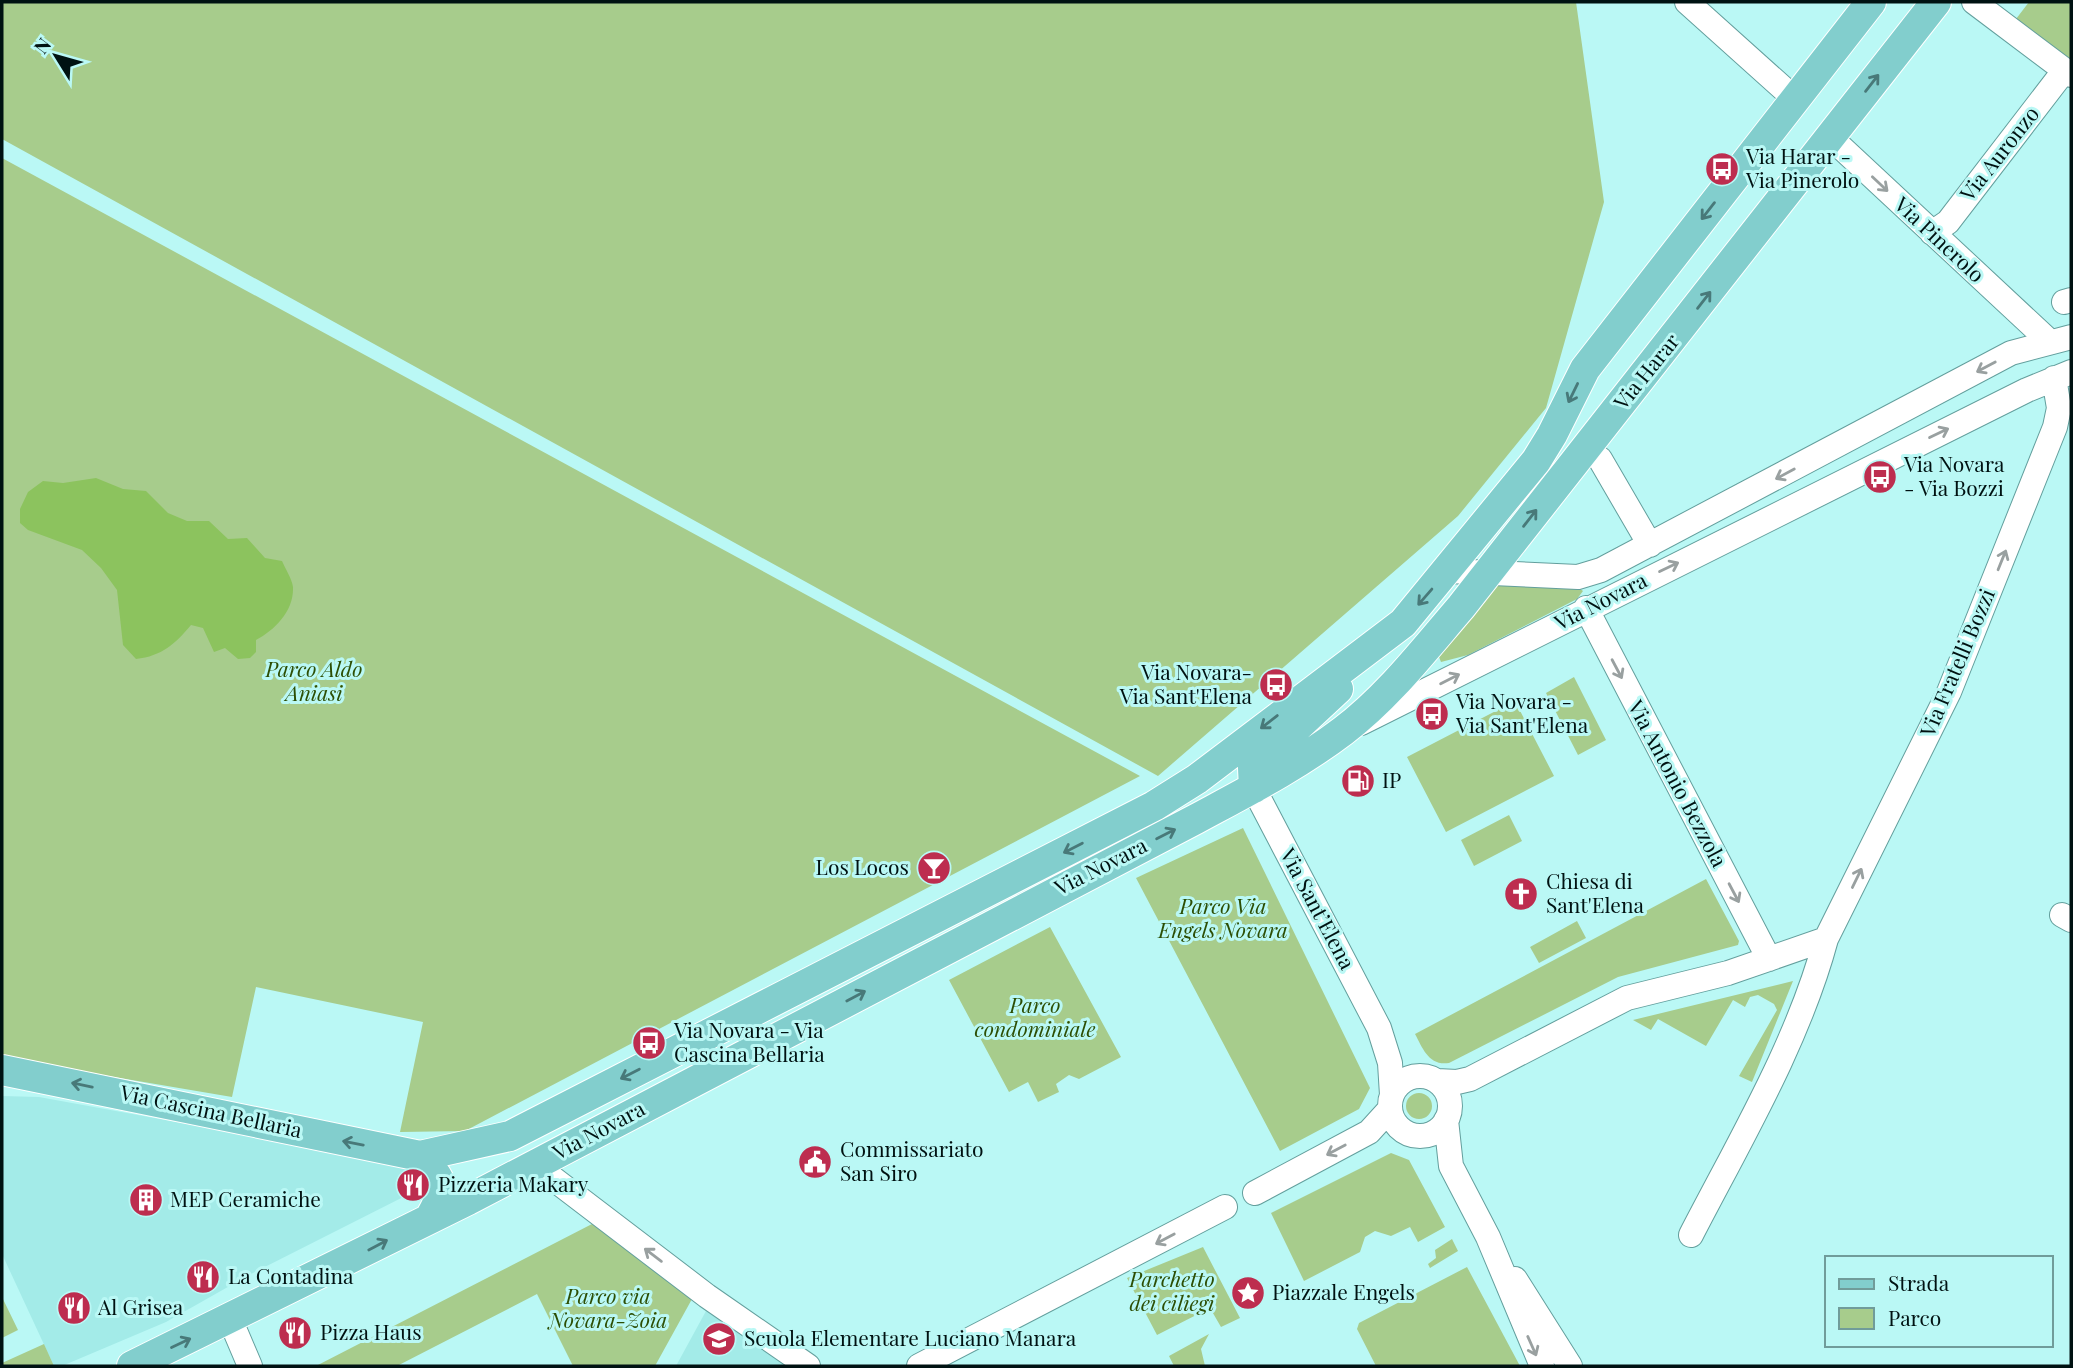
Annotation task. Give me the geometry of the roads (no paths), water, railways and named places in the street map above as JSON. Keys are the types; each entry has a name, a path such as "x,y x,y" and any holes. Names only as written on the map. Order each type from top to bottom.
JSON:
{"main road":[{"path":"1448,571 1536,461 1585,369 1871,2"},
{"name":"Via Harar","path":"1344,730 1377,702 1489,572 1936,2"},
{"name":"Via Novara","path":"420,1156 510,1136 1133,818 1197,779 1403,623 1448,571"},
{"path":"1197,779 1227,781 1254,789 1253,768 1299,729 1403,623"},
{"name":"Via Novara","path":"132,1366 230,1320 430,1218 1254,789 1344,730"},
{"name":"Via Cascina Bellaria","path":"2,1070 420,1156"},
{"path":"420,1156 439,1177 442,1191 430,1218"}],"street":[{"path":"1686,2 1795,99"},
{"path":"1974,2 2067,73"},
{"name":"Via Auronzo","path":"1932,233 1948,222 2067,73"},
{"name":"Via Pinerolo","path":"1830,137 1932,233 2060,339"},
{"name":"Via Novara","path":"1448,571 1578,577 1592,572 1650,545 2011,353 2060,339"},
{"name":"Via Novara","path":"1344,730 1586,608 2063,375"},
{"name":"Via Fratelli Bozzi","path":"1691,1235 1760,1101 1815,981 1826,939 1949,692 2055,427 2063,375"},
{"name":"Via Novara","path":"1584,449 1600,459 1650,545"},
{"path":"1586,608 1592,572"},
{"name":"Via Antonio Bezzola","path":"1586,608 1769,959"},
{"name":"Via Sant’Elena","path":"1254,789 1379,1028 1390,1063 1391,1102"},
{"path":"1255,1193 1369,1132 1391,1102 1400,1083 1408,1078 1457,1082 1470,1079 1627,998 1728,973 1826,939"},
{"name":"Via Sant’Elena","path":"1379,1028 1404,1060 1433,1079"},
{"path":"1433,1079 1449,1097 1447,1144 1455,1175"},
{"path":"1417,1136 1436,1132 1457,1093 1470,1079"},
{"path":"1391,1102 1399,1128 1417,1136 1440,1155 1455,1175 1488,1237 1570,1366"},
{"path":"534,1164 707,1296 808,1366"},
{"path":"919,1366 1225,1207"},
{"path":"1488,1237 1542,1366"},
{"path":"230,1320 250,1366"}],"place":[{"name":"Via Harar - Via Pinerolo","path":"1722,169"},
{"name":"Via Novara - Via Bozzi","path":"1880,477"},
{"name":"Via Novara- Via Sant'Elena","path":"1276,685"},
{"name":"Via Novara - Via Sant'Elena","path":"1432,714"},
{"name":"IP","path":"1358,781"},
{"name":"Los Locos","path":"934,868"},
{"name":"Chiesa di Sant'Elena","path":"1521,894"},
{"name":"Via Novara - Via Cascina Bellaria","path":"649,1043"},
{"name":"Commissariato San Siro","path":"815,1162"},
{"name":"Pizzeria Makary","path":"413,1185"},
{"name":"MEP Ceramiche","path":"146,1200"},
{"name":"La Contadina","path":"203,1277"},
{"name":"Piazzale Engels","path":"1248,1293"},
{"name":"Al Grisea","path":"74,1308"},
{"name":"Pizza Haus","path":"295,1333"},
{"name":"Scuola Elementare Luciano Manara","path":"719,1339"}],"park label":[{"name":"Parco Aldo Aniasi","path":"314,682"},
{"name":"Parco Via Engels Novara","path":"1223,919"},
{"name":"Parco condominiale","path":"1035,1018"},
{"name":"Parchetto dei ciliegi","path":"1172,1292"},
{"name":"Parco via Novara-Zoia","path":"608,1309"}]}
